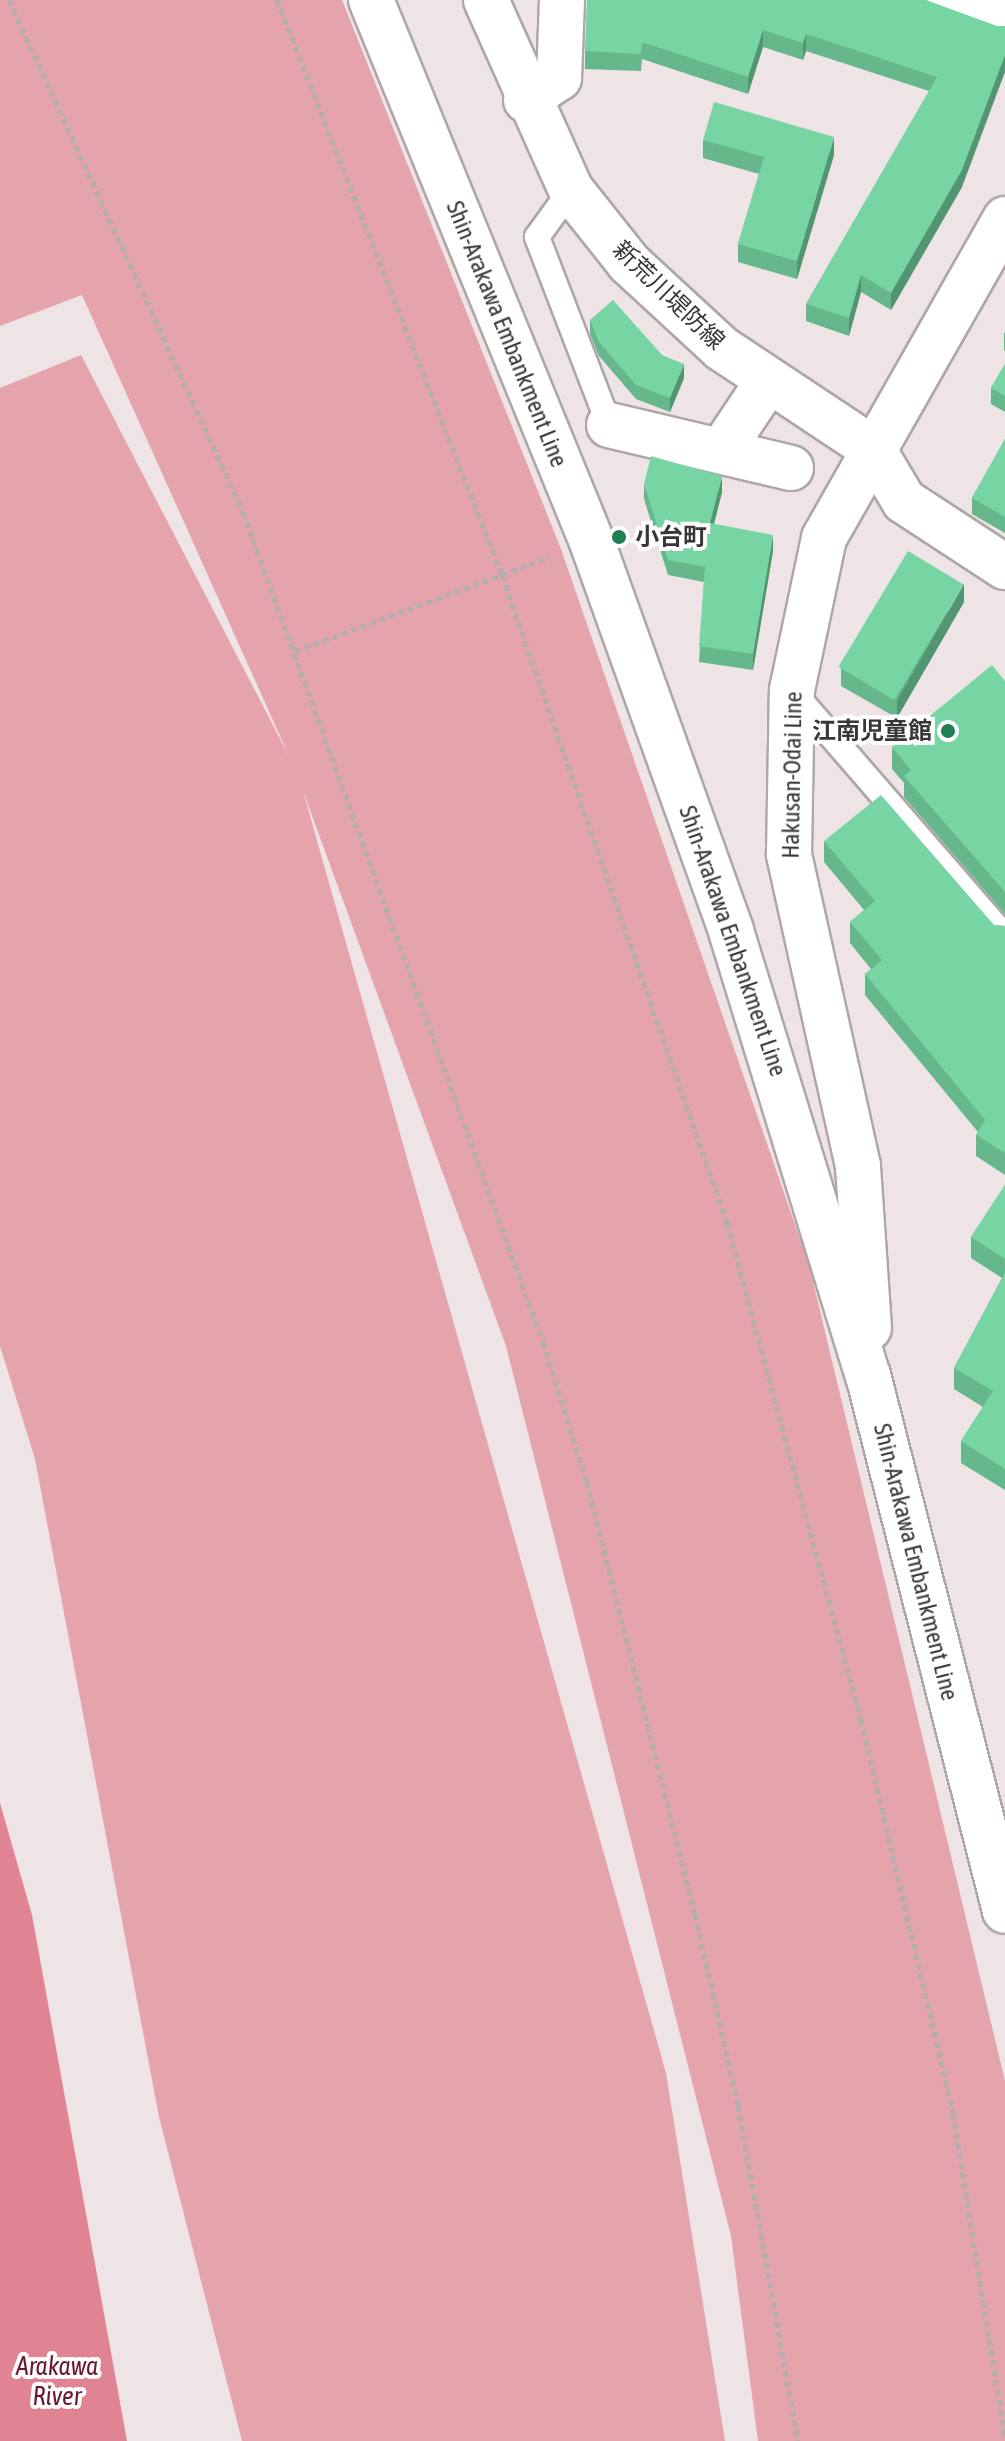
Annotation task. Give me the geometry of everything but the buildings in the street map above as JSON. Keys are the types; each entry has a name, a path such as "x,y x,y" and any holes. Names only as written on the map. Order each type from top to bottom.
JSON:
{"main road":[{"name":"Shin-Arakawa Embankment Line","path":"371,0 592,542 731,931 868,1375 1005,1911"},
{"name":"新荒川堤防線","path":"486,0 526,100 571,190 674,307 768,381 873,449"},
{"path":"526,100 559,78 562,0"},
{"path":"949,0 1005,20"},
{"name":"Hakusan-Odai Line","path":"868,1375 870,1265 858,1166 789,854 792,690 824,538 1005,219"},
{"path":"722,450 768,381"},
{"path":"609,425 791,468"},
{"path":"873,449 904,501 1005,567"}],"lane":[{"path":"571,190 537,237 609,425"},
{"path":"792,690 1005,937"}],"path":[{"path":"9,0 243,512 295,651 587,1482 735,2090 798,2441"},
{"path":"277,0 502,575 739,1268 861,1720 949,2098 1005,2437"},
{"path":"295,651 592,542"}],"shaded area":[{"path":"0,0 342,0 561,549 809,1265 1005,2081 1005,2441 758,2441 731,2236 506,1346 303,791 666,2073 725,2441 242,2441 159,2117 35,1459 0,1346 0,388 81,355 289,756 82,295 0,326"}],"water":[{"name":"Arakawa River","path":"0,1803 32,1915 127,2441 0,2441"}],"place":[{"name":"小台町","path":"619,537"},
{"name":"江南児童館","path":"948,731"}]}
